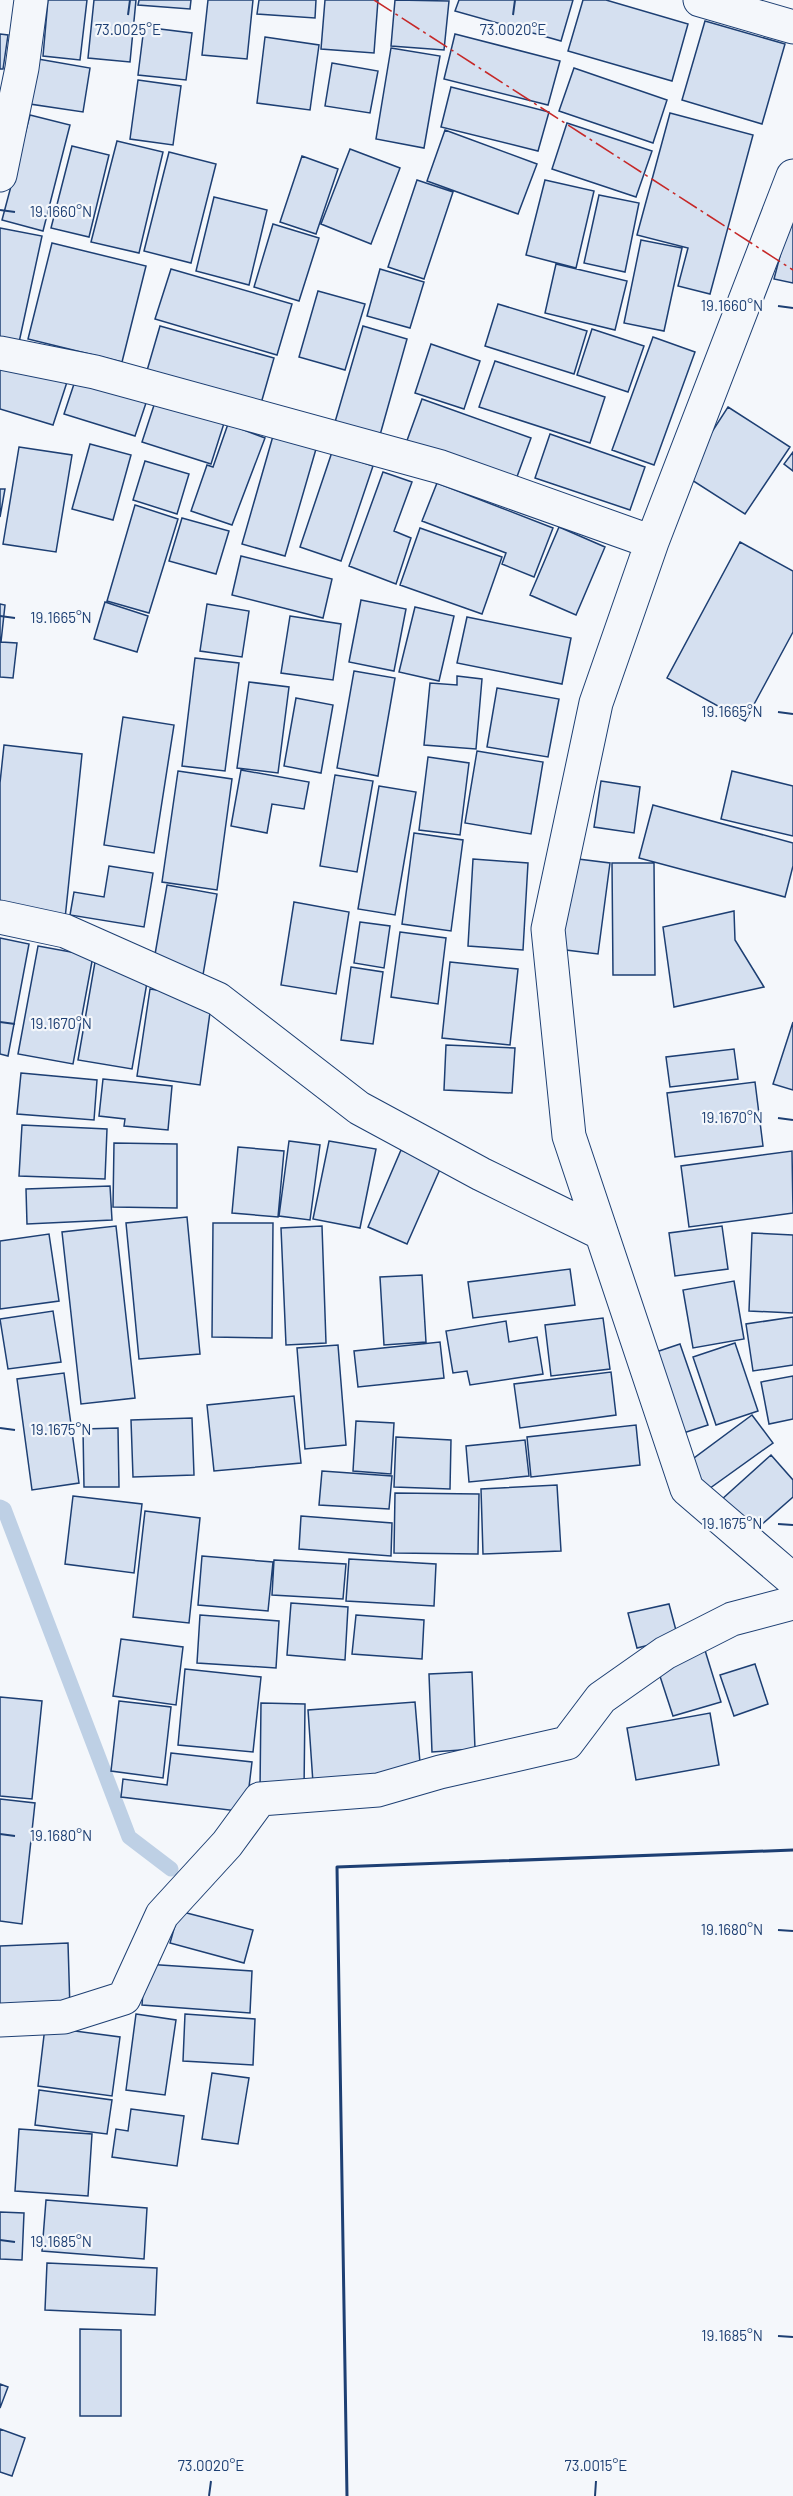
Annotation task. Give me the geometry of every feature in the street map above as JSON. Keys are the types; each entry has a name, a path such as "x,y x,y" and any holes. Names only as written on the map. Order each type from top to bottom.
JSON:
{"street":[{"path":"0,175 22,68 31,0"},
{"path":"700,0 793,27"},
{"path":"793,176 741,305 652,542 596,703 548,929 570,1136 687,1489 793,1580"},
{"path":"0,352 95,372 441,466 652,542"},
{"path":"0,917 65,931 218,999 359,1108 481,1174 601,1233"},
{"path":"0,2020 64,2016 124,1998 162,1915 227,1844 260,1799 378,1790 440,1772 567,1743 601,1698 665,1653 732,1619 793,1603"}],"building":[{"path":"48,0 87,0 80,60 43,56"},
{"path":"94,0 136,0 130,62 88,58"},
{"path":"139,0 191,0 190,9 138,5"},
{"path":"208,0 253,0 247,59 202,55"},
{"path":"259,0 316,0 315,18 257,14"},
{"path":"325,0 378,0 374,53 321,49"},
{"path":"395,0 449,1 444,50 391,46"},
{"path":"459,0 573,0 561,41 455,11"},
{"path":"583,0 606,0 688,24 672,81 568,51"},
{"path":"705,21 785,44 762,124 682,100"},
{"path":"144,27 192,33 186,80 138,75"},
{"path":"0,34 8,35 3,69 0,69"},
{"path":"455,34 560,61 548,105 444,79"},
{"path":"265,37 319,45 310,110 257,103"},
{"path":"391,48 440,56 424,148 376,139"},
{"path":"38,59 90,68 83,112 30,104"},
{"path":"332,63 378,71 370,113 325,106"},
{"path":"574,68 667,100 653,143 559,111"},
{"path":"138,80 181,86 173,145 130,139"},
{"path":"451,87 549,112 538,151 441,127"},
{"path":"670,113 753,135 710,294 678,286 688,248 637,235"},
{"path":"30,115 70,125 43,231 2,220"},
{"path":"567,123 652,151 636,197 552,169"},
{"path":"445,130 537,164 518,214 427,181"},
{"path":"117,141 163,152 139,253 91,242"},
{"path":"72,146 109,155 89,237 51,228"},
{"path":"350,149 400,168 371,244 321,224"},
{"path":"169,152 216,164 191,263 144,251"},
{"path":"302,156 338,169 316,234 280,222"},
{"path":"417,180 453,192 424,279 388,267"},
{"path":"545,180 594,191 576,268 526,255"},
{"path":"599,195 639,203 625,272 584,263"},
{"path":"214,197 267,210 249,285 196,271"},
{"path":"793,206 793,283 774,279"},
{"path":"273,224 319,238 299,301 254,287"},
{"path":"0,228 42,236 18,347 0,343"},
{"path":"641,240 682,248 664,331 624,323"},
{"path":"52,243 146,266 122,362 28,339"},
{"path":"556,264 627,281 615,330 545,313"},
{"path":"171,269 292,304 277,355 155,319"},
{"path":"380,269 424,282 410,328 367,316"},
{"path":"318,291 365,304 345,370 299,357"},
{"path":"498,304 587,331 574,374 485,346"},
{"path":"160,326 274,358 260,407 146,374"},
{"path":"363,326 407,339 380,435 335,422"},
{"path":"592,329 644,346 628,392 577,375"},
{"path":"653,337 695,352 654,465 612,450"},
{"path":"431,344 480,361 464,409 415,393"},
{"path":"0,358 68,379 53,425 0,409"},
{"path":"495,361 605,397 590,443 479,407"},
{"path":"78,372 149,394 135,436 64,414"},
{"path":"157,396 226,417 211,464 142,442"},
{"path":"422,399 531,438 514,485 405,446"},
{"path":"728,407 790,447 745,514 684,475"},
{"path":"228,424 265,438 232,525 191,511 207,465 213,467"},
{"path":"550,434 645,467 630,510 535,478"},
{"path":"273,436 316,449 285,556 242,544"},
{"path":"90,444 131,455 113,520 72,509"},
{"path":"19,447 72,455 56,552 3,544"},
{"path":"332,452 373,466 341,561 300,547"},
{"path":"793,452 793,471 784,464"},
{"path":"145,461 189,474 177,514 133,500"},
{"path":"383,472 412,482 394,531 411,538 396,584 349,566"},
{"path":"437,483 553,528 534,577 502,564 506,553 422,521"},
{"path":"0,489 5,489 0,517"},
{"path":"135,505 178,519 149,613 107,601"},
{"path":"182,518 229,531 216,574 169,561"},
{"path":"559,527 605,547 576,615 530,595"},
{"path":"420,528 502,557 482,614 400,585"},
{"path":"740,542 793,571 793,632 745,721 667,678"},
{"path":"241,556 332,579 323,618 232,595"},
{"path":"361,600 406,609 394,671 349,662"},
{"path":"105,602 148,616 137,652 94,639"},
{"path":"0,604 5,605 1,642 17,643 13,678 0,677"},
{"path":"207,604 249,611 242,657 200,651"},
{"path":"415,607 454,616 439,681 399,672"},
{"path":"290,616 341,624 333,680 281,673"},
{"path":"467,617 571,638 562,684 457,663"},
{"path":"195,658 239,663 225,771 182,766"},
{"path":"354,671 395,678 378,776 337,768"},
{"path":"457,676 482,679 476,749 424,745 430,683 457,685"},
{"path":"249,682 289,687 278,773 237,768"},
{"path":"497,688 559,699 548,757 487,747"},
{"path":"296,698 333,705 321,773 284,766"},
{"path":"123,717 174,725 154,853 104,845"},
{"path":"4,745 82,754 65,919 0,912 0,783"},
{"path":"477,751 543,762 531,834 465,823"},
{"path":"428,757 469,763 460,835 419,830"},
{"path":"241,770 309,782 304,809 272,804 267,833 231,826"},
{"path":"178,771 232,779 217,890 162,882"},
{"path":"732,771 793,786 793,836 721,819"},
{"path":"335,775 373,781 357,872 320,866"},
{"path":"601,781 640,787 634,833 594,827"},
{"path":"379,786 416,792 395,915 358,909"},
{"path":"653,805 793,843 793,866 785,897 639,858"},
{"path":"414,833 463,840 451,931 402,924"},
{"path":"570,858 610,863 598,954 558,949"},
{"path":"473,859 528,863 523,950 468,946"},
{"path":"612,863 654,863 655,975 613,975"},
{"path":"109,866 153,873 144,927 70,915 74,892 104,897"},
{"path":"167,885 217,894 203,975 153,966"},
{"path":"294,902 349,912 336,994 281,985"},
{"path":"734,911 735,940 764,987 674,1007 663,927"},
{"path":"360,922 390,926 384,968 354,963"},
{"path":"400,932 446,938 438,1004 391,997"},
{"path":"0,938 29,944 8,1056 0,1054"},
{"path":"38,946 93,956 73,1064 18,1054"},
{"path":"95,962 149,971 132,1069 78,1060"},
{"path":"450,962 518,969 510,1045 442,1038"},
{"path":"351,967 383,972 373,1044 341,1040"},
{"path":"150,989 212,998 200,1085 137,1076"},
{"path":"793,1022 793,1090 773,1084"},
{"path":"446,1045 515,1048 512,1093 444,1090"},
{"path":"734,1049 738,1079 670,1087 666,1057"},
{"path":"21,1073 97,1080 94,1120 17,1114"},
{"path":"103,1079 172,1086 168,1130 124,1126 125,1119 99,1116"},
{"path":"755,1082 763,1146 675,1157 667,1093"},
{"path":"22,1125 107,1129 105,1179 19,1176"},
{"path":"289,1141 320,1145 310,1220 279,1216"},
{"path":"329,1141 376,1149 360,1228 313,1219"},
{"path":"114,1143 177,1144 177,1208 113,1207"},
{"path":"238,1147 284,1151 278,1217 232,1213"},
{"path":"401,1150 441,1167 407,1244 368,1227"},
{"path":"792,1151 793,1213 689,1227 681,1166"},
{"path":"110,1186 112,1220 27,1224 26,1189"},
{"path":"187,1217 200,1354 139,1359 126,1223"},
{"path":"213,1223 273,1223 272,1338 212,1337"},
{"path":"116,1226 135,1398 81,1404 62,1232"},
{"path":"322,1226 326,1343 286,1345 281,1228"},
{"path":"722,1226 728,1269 675,1276 669,1233"},
{"path":"752,1233 793,1235 793,1313 749,1311"},
{"path":"49,1234 59,1301 0,1309 0,1241"},
{"path":"570,1269 575,1305 473,1318 468,1282"},
{"path":"422,1275 426,1342 384,1345 380,1277"},
{"path":"734,1281 744,1339 693,1348 683,1290"},
{"path":"53,1311 61,1362 8,1369 0,1319"},
{"path":"793,1317 793,1365 753,1371 746,1324"},
{"path":"603,1318 610,1369 551,1376 545,1325"},
{"path":"506,1321 509,1342 537,1337 543,1374 470,1385 467,1371 453,1373 446,1331"},
{"path":"440,1342 444,1378 358,1387 354,1351"},
{"path":"735,1343 758,1411 716,1425 693,1357"},
{"path":"680,1344 708,1425 671,1437 644,1356"},
{"path":"338,1345 346,1445 305,1449 297,1348"},
{"path":"611,1372 616,1415 520,1428 514,1384"},
{"path":"64,1373 79,1483 32,1490 17,1379"},
{"path":"793,1376 793,1419 769,1424 761,1382"},
{"path":"294,1396 301,1463 214,1471 207,1405"},
{"path":"752,1415 773,1443 706,1491 686,1464"},
{"path":"192,1418 194,1475 133,1477 131,1420"},
{"path":"356,1421 394,1423 391,1474 353,1471"},
{"path":"636,1425 640,1465 531,1477 527,1437"},
{"path":"118,1428 119,1487 84,1487 83,1429"},
{"path":"396,1437 451,1440 450,1489 394,1487"},
{"path":"525,1440 529,1476 469,1482 466,1446"},
{"path":"771,1455 793,1480 793,1497 751,1534 721,1500"},
{"path":"322,1471 392,1476 389,1509 319,1505"},
{"path":"557,1485 561,1551 483,1554 481,1489"},
{"path":"395,1493 479,1494 478,1554 394,1553"},
{"path":"73,1496 142,1504 134,1573 65,1564"},
{"path":"145,1511 200,1518 189,1623 133,1617"},
{"path":"301,1516 392,1523 391,1556 299,1549"},
{"path":"202,1556 273,1562 268,1611 198,1605"},
{"path":"349,1559 436,1564 434,1606 346,1601"},
{"path":"274,1560 346,1564 343,1599 272,1595"},
{"path":"291,1603 348,1607 345,1660 287,1655"},
{"path":"669,1604 678,1638 637,1648 628,1613"},
{"path":"200,1615 279,1621 276,1668 197,1663"},
{"path":"356,1615 424,1620 422,1659 352,1654"},
{"path":"121,1639 183,1647 176,1705 113,1696"},
{"path":"704,1647 721,1702 673,1716 655,1661"},
{"path":"755,1664 768,1704 734,1716 720,1675"},
{"path":"185,1669 261,1677 253,1752 178,1745"},
{"path":"472,1672 475,1749 432,1752 429,1674"},
{"path":"0,1697 42,1701 32,1799 0,1796"},
{"path":"119,1701 171,1707 163,1778 111,1771"},
{"path":"415,1702 421,1775 313,1783 308,1710"},
{"path":"261,1703 305,1704 304,1791 260,1790"},
{"path":"710,1713 719,1765 636,1780 627,1728"},
{"path":"171,1753 252,1762 246,1812 121,1797 123,1779 167,1785"},
{"path":"0,1799 35,1803 22,1924 0,1921"},
{"path":"179,1911 253,1930 244,1963 170,1943"},
{"path":"68,1943 70,2010 0,2012 0,1946"},
{"path":"145,1964 252,1971 250,2013 142,2005"},
{"path":"136,2014 176,2020 165,2095 126,2090"},
{"path":"185,2014 255,2019 253,2065 183,2061"},
{"path":"45,2027 120,2037 112,2096 38,2086"},
{"path":"212,2073 249,2078 238,2144 202,2139"},
{"path":"39,2090 112,2100 107,2134 35,2125"},
{"path":"131,2109 184,2116 177,2166 112,2157 116,2129 128,2131"},
{"path":"19,2129 92,2134 88,2196 15,2191"},
{"path":"46,2200 147,2208 144,2259 42,2251"},
{"path":"0,2212 24,2213 22,2260 0,2259"},
{"path":"47,2263 157,2268 155,2315 45,2310"},
{"path":"80,2329 121,2330 121,2416 80,2416"},
{"path":"0,2384 8,2387 0,2408"},
{"path":"0,2429 25,2438 12,2476 0,2472"}],"waterway":[{"path":"0,1507 4,1509 129,1837 171,1869"}],"wall":[{"path":"347,2496 337,1867 793,1850"}],"power":[{"path":"374,0 793,270"}]}
